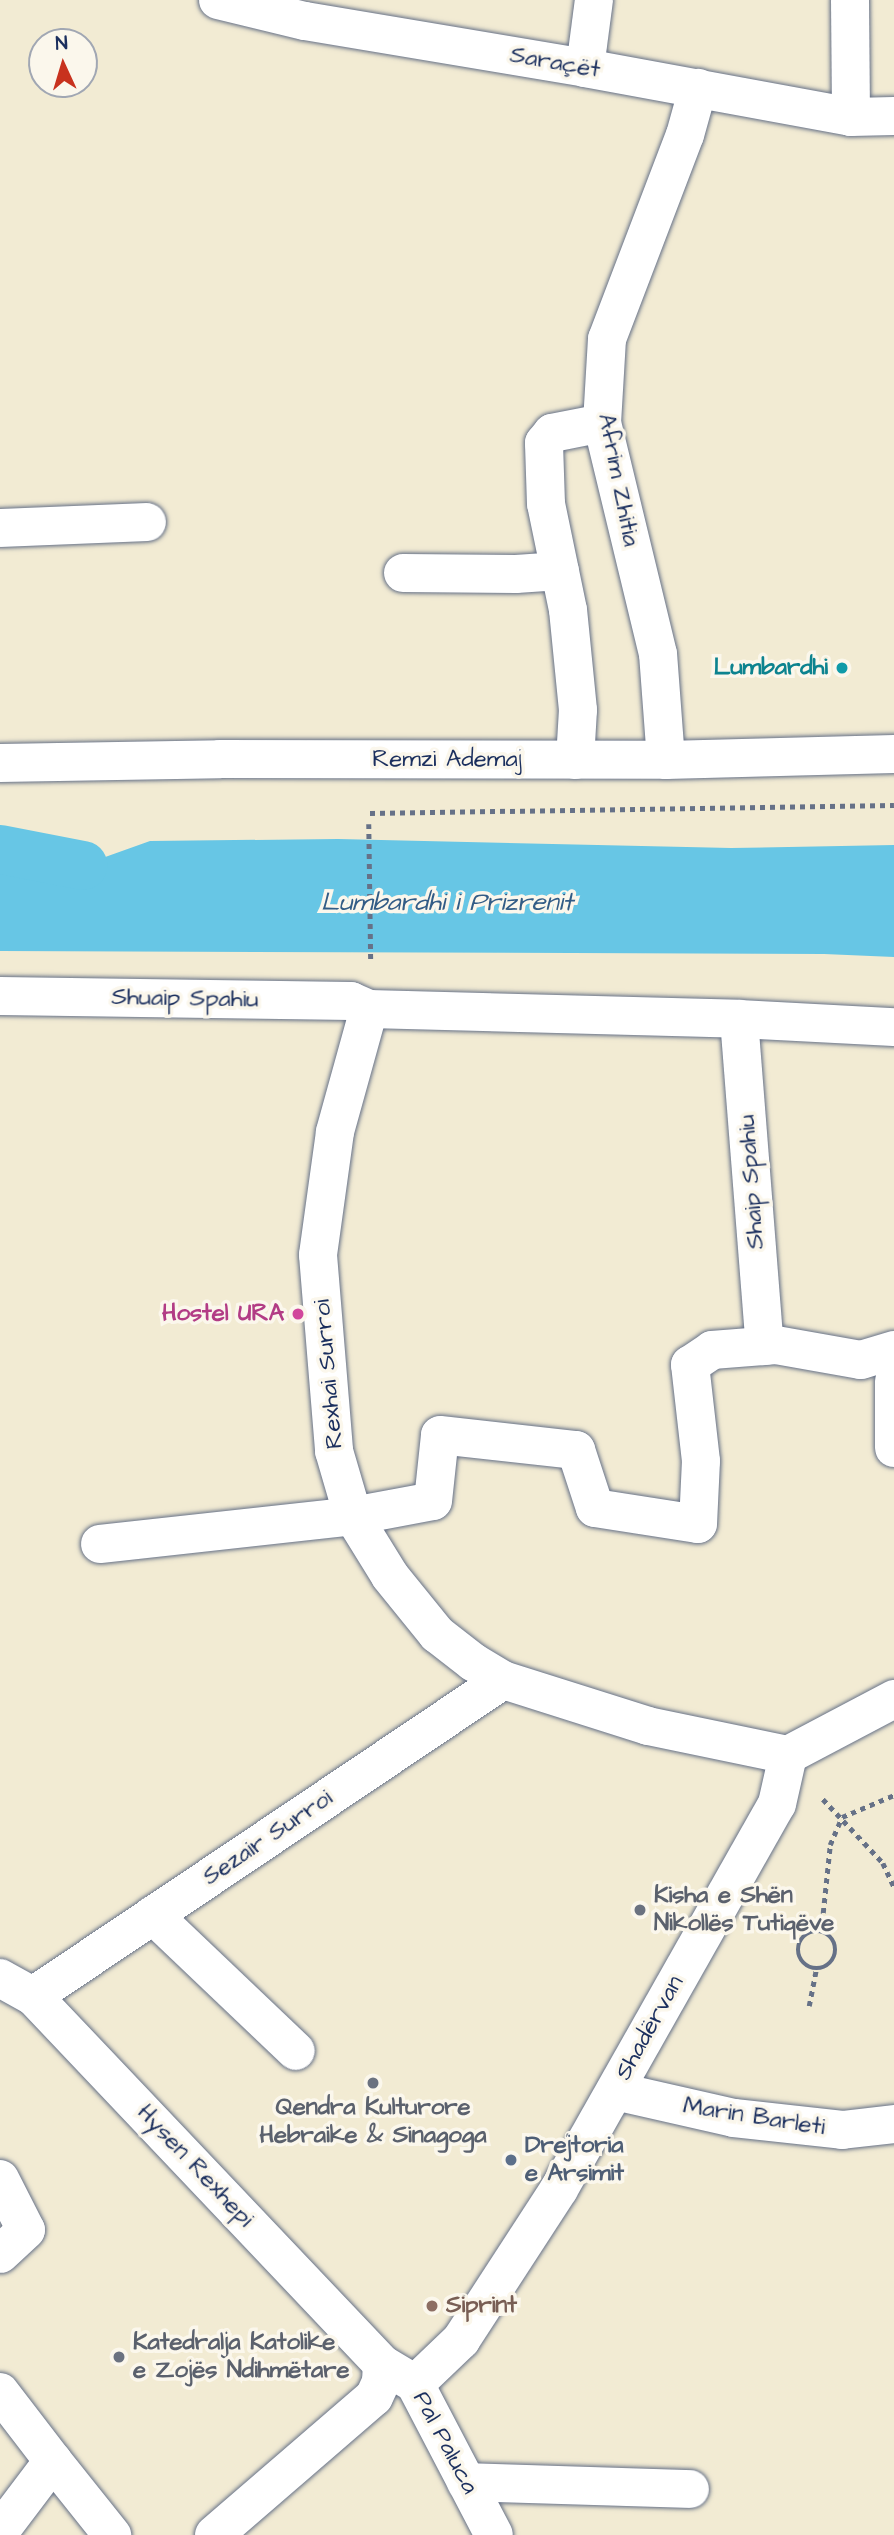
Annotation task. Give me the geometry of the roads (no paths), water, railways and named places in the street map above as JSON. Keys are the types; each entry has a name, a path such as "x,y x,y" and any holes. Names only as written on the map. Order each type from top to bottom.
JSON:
{"street":[{"path":"584,68 593,0"},
{"path":"850,0 850,117"},
{"name":"Saraçët","path":"232,1 304,21 353,14 584,68 850,117 894,116"},
{"name":"Afrim Zhitia","path":"666,760 658,654 602,423 607,339 681,147 698,88"},
{"path":"575,760 578,710 568,610 546,503 544,443 552,433 602,423"},
{"path":"0,528 147,522"},
{"path":"403,573 516,574 560,571"},
{"name":"Remzi Ademaj","path":"0,764 220,759 666,760 894,754"},
{"name":"Shuaip Spahiu","path":"0,996 351,1001 369,1009 739,1019 894,1027"},
{"name":"Rexhai Surroi","path":"369,1009 335,1132 318,1255 334,1451 353,1516 390,1576 437,1634 472,1662 503,1680"},
{"name":"Shaip Spahiu","path":"739,1019 765,1346"},
{"path":"100,1544 353,1516 433,1501 440,1435 576,1450 595,1508 698,1524 701,1461 690,1365 712,1350 765,1346 822,1352 861,1360 894,1350"},
{"path":"894,1381 894,1448"},
{"path":"503,1680 648,1726 788,1755 894,1699"},
{"name":"Sezair Surroi","path":"12,1987 153,1915 503,1680"},
{"name":"Shadërvan","path":"415,2384 461,2340 559,2189 777,1804 788,1755"},
{"path":"153,1915 296,2051"},
{"name":"Hysen Rexhepi","path":"12,1987 382,2364"},
{"name":"Marin Barleti","path":"615,2091 734,2118 842,2130 894,2124"},
{"path":"0,2179 26,2230 0,2254"},
{"path":"214,2535 374,2396 381,2382 382,2364"},
{"name":"Pal Paluca","path":"382,2364 415,2384 494,2535"},
{"path":"0,2392 112,2535"},
{"path":"0,2531 53,2460"},
{"path":"466,2482 690,2489"}],"water":[{"name":"Lumbardhi i Prizrenit","path":"338,839 731,848 894,845 894,957 824,954 0,951 0,874 66,871 150,841"}],"waterway":[{"path":"0,849 82,865"}],"place":[{"name":"Lumbardhi","path":"842,668"},
{"name":"Hostel URA","path":"298,1314"},
{"name":"Kisha e Shën Nikollës Tutiqëve","path":"640,1910"},
{"name":"Qendra Kulturore Hebraike & Sinagoga","path":"373,2083"},
{"name":"Drejtoria e Arsimit","path":"511,2160"},
{"name":"Siprint","path":"432,2306"},
{"name":"Katedralja Katolike e Zojës Ndihmëtare","path":"119,2357"}]}
